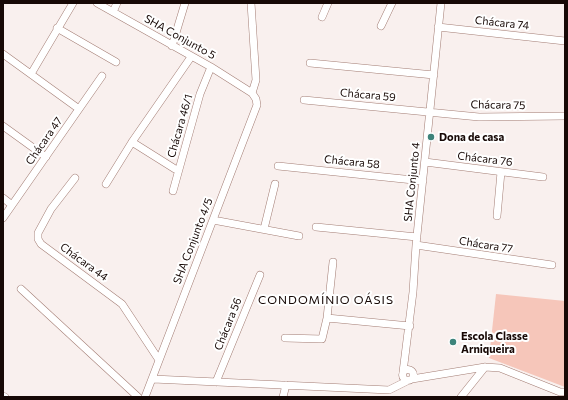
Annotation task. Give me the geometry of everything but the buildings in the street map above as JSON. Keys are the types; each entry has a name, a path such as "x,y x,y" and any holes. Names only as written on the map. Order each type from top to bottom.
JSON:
{"street":[{"path":"31,74 73,3"},
{"name":"SHA Conjunto 5","path":"97,3 211,67 252,93"},
{"path":"113,12 117,3"},
{"path":"172,46 185,3"},
{"name":"SHA Conjunto 4/5","path":"145,397 154,379 159,360 257,105 256,99 252,93 256,80 251,3"},
{"path":"322,17 328,3"},
{"path":"381,26 392,3"},
{"name":"SHA Conjunto 4","path":"408,374 416,245 441,3"},
{"name":"Chácara 74","path":"438,27 565,41"},
{"path":"57,28 116,62"},
{"path":"3,54 80,109"},
{"path":"106,184 132,142 191,57"},
{"path":"310,63 434,75"},
{"name":"Chácara 46/1","path":"173,191 200,94 211,67"},
{"name":"Chácara 47","path":"3,218 102,76"},
{"name":"Chácara 59","path":"304,100 430,112"},
{"name":"Chácara 75","path":"430,112 479,117 565,116"},
{"path":"3,126 46,156"},
{"path":"132,142 175,169"},
{"name":"Chácara 76","path":"425,162 543,177"},
{"name":"Chácara 58","path":"278,166 423,181"},
{"path":"497,216 501,172"},
{"name":"Chácara 44","path":"75,178 51,209 38,232 38,239 41,244 122,304 159,360"},
{"path":"264,229 275,184"},
{"path":"3,198 12,205"},
{"path":"213,220 299,236"},
{"path":"316,227 417,237"},
{"name":"Chácara 77","path":"416,245 552,265"},
{"path":"285,338 322,339 327,318 333,262"},
{"name":"Chácara 56","path":"216,382 260,275"},
{"path":"21,289 138,397"},
{"path":"327,318 410,326"},
{"path":"154,379 389,390 397,388 408,374 421,376 485,367 500,368 560,392 565,392"},
{"path":"460,397 485,367"},
{"path":"462,370 472,384"},
{"path":"283,397 286,385"}],"shaded area":[{"path":"496,294 565,301 565,387 489,358"}],"place":[{"name":"Dona de casa","path":"431,137"},
{"name":"Escola Classe Arniqueira","path":"453,342"}],"district":[{"name":"CONDOMÍNIO OÁSIS","path":"326,300"}]}
